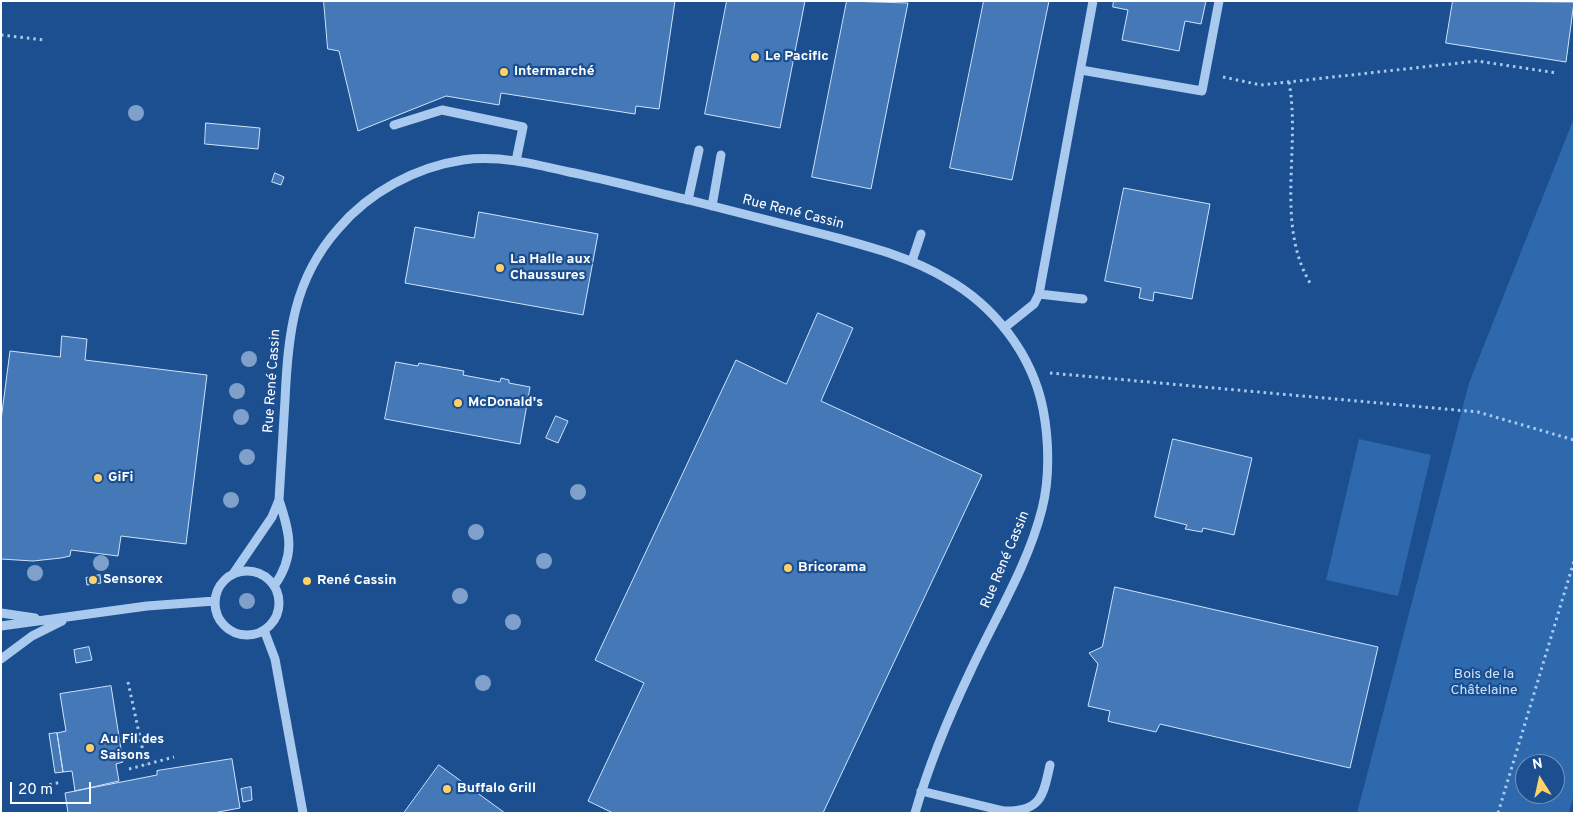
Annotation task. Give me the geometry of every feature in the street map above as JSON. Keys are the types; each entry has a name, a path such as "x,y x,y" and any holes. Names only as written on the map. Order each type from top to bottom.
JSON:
{"street":[{"path":"1004,328 1034,304 1039,294 1093,1"},
{"path":"1081,70 1202,91 1219,1"},
{"path":"394,126 442,110 523,127 516,161"},
{"path":"688,200 699,150"},
{"path":"712,206 721,155"},
{"name":"Rue René Cassin","path":"215,601 220,585 233,574 272,517 279,500 290,330 302,287 312,266 329,239 362,206 390,186 412,175 462,160 516,161 634,186 872,248 912,262 947,279 970,294 999,321 1030,372 1043,410 1046,438 1047,463 1043,506 1032,538 968,675 921,790 915,813"},
{"path":"912,262 921,234"},
{"path":"1039,294 1083,299"},
{"name":"Rue René Cassin","path":"274,586 287,566 289,547 288,530 279,500"},
{"path":"1,626 147,606 215,601 218,618 230,631 247,634 264,630 275,617 278,609 279,600 274,586 263,575 256,572 240,571 233,574"},
{"path":"1,613 48,620"},
{"path":"3,657 32,636 72,617"},
{"path":"264,630 274,659 303,813"},
{"path":"921,790 1004,811 1014,811 1027,808 1043,795 1050,765"}],"path":[{"path":"1,35 45,40"},
{"path":"1205,74 1261,85 1477,61 1557,73"},
{"path":"1289,82 1294,131 1292,233 1298,260 1310,283"},
{"path":"1030,372 1478,412 1574,440"},
{"path":"1498,813 1574,562"},
{"path":"128,682 146,765"},
{"path":"129,769 174,757"},
{"path":"44,786 62,782"}],"green space":[{"name":"Bois de la Châtelaine","path":"1574,118 1574,794 1569,813 1357,813 1469,383"},
{"path":"1359,439 1431,455 1398,596 1326,580"}],"building":[{"name":"Intermarché","path":"324,1 675,1 659,109 636,106 635,114 501,93 499,105 446,96 358,131 339,51 328,49"},
{"name":"Le Pacific","path":"727,1 805,1 780,128 705,114"},
{"path":"847,1 908,3 871,189 812,177"},
{"path":"984,1 1049,1 1012,180 950,168"},
{"path":"1114,1 1206,1 1201,24 1185,21 1179,51 1122,40 1128,10 1113,7"},
{"path":"1453,1 1574,2 1566,62 1446,43"},
{"path":"206,123 260,128 258,149 205,144"},
{"path":"275,173 284,177 281,185 272,182"},
{"path":"1124,188 1210,204 1192,299 1154,292 1153,301 1139,298 1141,288 1105,281"},
{"name":"La Halle aux Chaussures","path":"479,212 598,234 583,315 405,283 415,227 474,238"},
{"name":"Bricorama","path":"818,313 853,328 821,401 982,475 823,813 613,813 588,801 644,683 595,660 736,360 786,384"},
{"name":"GiFi","path":"62,336 87,339 85,360 207,375 186,544 121,536 118,556 71,550 70,556 61,558 33,561 1,559 1,420 10,351 60,357"},
{"name":"McDonald's","path":"396,362 418,366 419,363 464,371 463,375 500,382 501,378 509,380 509,383 530,387 520,444 385,419"},
{"path":"556,416 568,421 558,443 546,438"},
{"path":"1173,439 1252,458 1234,535 1203,528 1202,532 1185,529 1187,525 1155,517"},
{"name":"Sensorex","path":"100,575 101,583 87,585 86,578"},
{"path":"1115,587 1378,647 1350,768 1160,724 1156,732 1111,722 1108,721 1110,711 1088,706 1098,664 1089,653 1102,647"},
{"path":"89,647 92,660 76,663 74,650"},
{"name":"Au Fil des Saisons","path":"111,686 123,762 116,764 119,781 75,791 72,771 63,772 57,733 66,731 60,694"},
{"path":"57,733 63,772 55,773 49,734"},
{"path":"232,759 240,808 213,813 68,813 65,793 157,775 157,771"},
{"name":"Buffalo Grill","path":"439,765 505,813 404,813"},
{"path":"251,787 252,800 243,802 241,789"}],"place":[{"name":"Le Pacific","path":"755,57"},
{"name":"Intermarché","path":"504,72"},
{"name":"La Halle aux Chaussures","path":"500,268"},
{"name":"McDonald's","path":"458,403"},
{"name":"GiFi","path":"98,478"},
{"name":"Bricorama","path":"788,568"},
{"name":"Sensorex","path":"93,580"},
{"name":"René Cassin","path":"307,581"},
{"name":"Au Fil des Saisons","path":"90,748"},
{"name":"Buffalo Grill","path":"447,789"}]}
